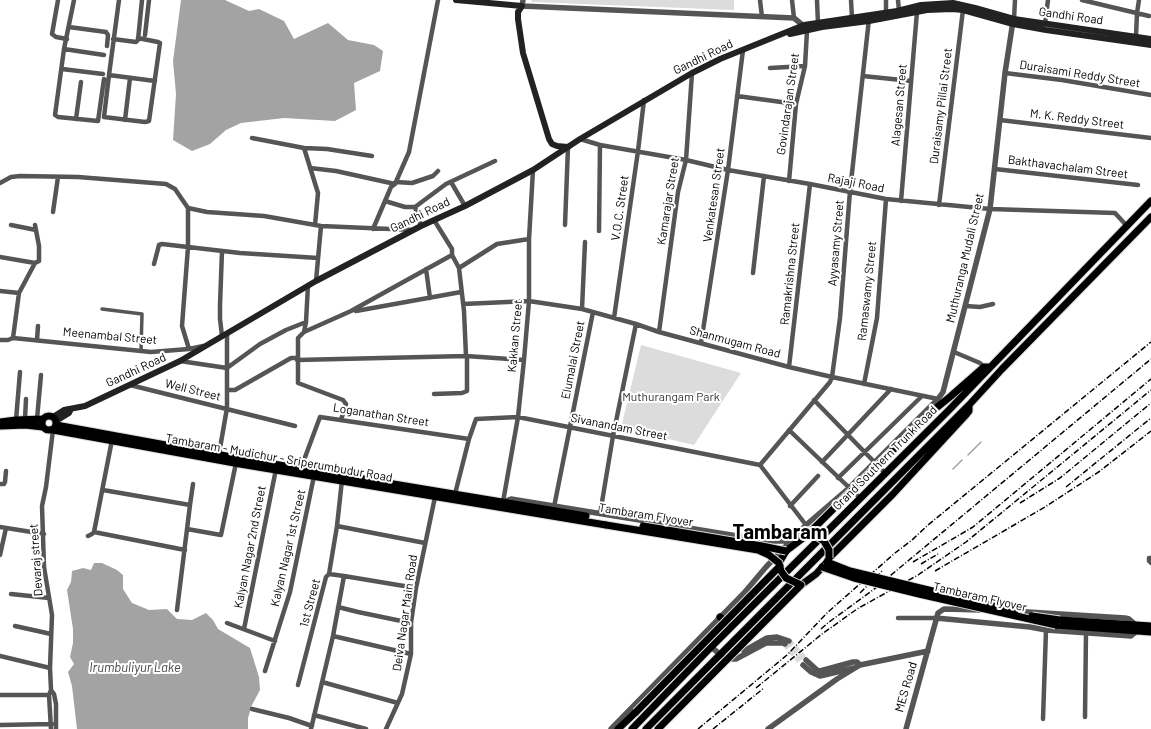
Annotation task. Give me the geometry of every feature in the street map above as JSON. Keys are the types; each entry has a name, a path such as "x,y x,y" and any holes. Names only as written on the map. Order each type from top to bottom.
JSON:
{"main road":[{"path":"456,0 522,3 518,12 518,19 523,53 549,139 552,144 568,147"},
{"name":"Gandhi Road","path":"55,423 64,410 85,406 180,361 316,280 421,226 465,206 533,170 580,139 692,73 777,36 818,24 852,18 869,18 886,12 953,2 1046,30 1151,45"},
{"name":"Gandhi Road","path":"806,28 822,27 920,7 963,10 1013,21 1046,24 1151,39"},
{"name":"Grand Southern Trunk Road","path":"632,729 731,626 885,473 1151,201"},
{"name":"Grand Southern Trunk Road","path":"646,729 719,654 969,405 1002,369 1151,218"},
{"path":"618,729 704,644 779,564 786,551 807,535 934,409 987,367"},
{"path":"658,729 801,584 816,574 893,494 966,416 970,411 969,405"},
{"path":"0,422 25,419 41,422 46,430 55,423 48,416 41,422 25,425 0,426"},
{"name":"Tambaram - Mudichur - Sriperumbudur Road","path":"55,423 301,468 435,497 506,505"},
{"name":"Tambaram - Mudichur - Sriperumbudur Road","path":"55,423 112,440 236,463 314,476 342,478 455,494 506,505"},
{"name":"Tambaram Flyover","path":"506,505 786,551"},
{"name":"Tambaram Flyover","path":"506,505 758,550 769,555 779,564"},
{"path":"807,535 816,536 824,541 829,550 826,562"},
{"name":"Tambaram Flyover","path":"826,562 850,571 1029,615 1117,627 1136,628"},
{"path":"779,564 780,571 786,578 801,584"},
{"path":"720,617 731,626"},
{"path":"1136,628 1151,626"},
{"path":"1136,628 1151,632"}],"street":[{"path":"58,0 52,34 54,36 66,39"},
{"path":"62,69 103,76 98,120 76,119 58,116 55,114 64,49 74,0"},
{"path":"119,0 104,117 145,122 149,121 160,43 138,38"},
{"path":"113,39 136,42 138,38 141,0 149,0 145,35"},
{"path":"373,228 391,187 396,183 409,152 438,0"},
{"path":"760,0 762,17"},
{"path":"792,0 794,18"},
{"path":"817,0 818,24"},
{"path":"851,0 852,18"},
{"path":"886,0 886,12"},
{"path":"898,0 899,10"},
{"path":"1013,21 1016,0"},
{"path":"1046,24 1048,0"},
{"path":"1082,0 1149,16"},
{"path":"1136,36 1139,0"},
{"path":"522,3 794,18 806,28"},
{"name":"Alagesan Street","path":"902,201 920,7"},
{"name":"Duraisamy Pillai Street","path":"939,204 963,10"},
{"name":"Ayyasamy Street","path":"832,377 840,318 850,191 869,18"},
{"name":"Muthuranga Mudali Street","path":"938,399 943,392 954,352 990,209 1005,73 1013,21"},
{"path":"69,27 106,32 108,34 107,46"},
{"name":"Govindarajan Street","path":"789,181 796,104 805,66 806,28"},
{"path":"64,49 104,55"},
{"name":"Venkatesan Street","path":"701,344 728,170 743,50"},
{"path":"770,68 805,66"},
{"name":"Kamarajar Street","path":"659,332 678,192 686,160 692,73"},
{"name":"Duraisami Reddy Street","path":"1005,73 1062,80 1151,95"},
{"path":"109,75 155,81"},
{"path":"863,76 912,81"},
{"path":"125,120 130,78"},
{"path":"76,119 81,82"},
{"path":"737,96 796,104"},
{"name":"V.O.C. Street","path":"614,318 644,100"},
{"name":"M. K. Reddy Street","path":"1000,120 1151,138"},
{"path":"252,138 304,148 327,149 372,156"},
{"name":"Rajaji Road","path":"580,139 600,145 686,160 728,170 850,191 886,199 990,209 1115,213 1127,226"},
{"path":"599,231 600,145"},
{"path":"565,224 568,147"},
{"path":"304,148 318,193 315,225"},
{"path":"385,201 405,207 414,207 451,182 495,161"},
{"path":"310,168 336,170 396,183 412,183 432,176 438,171"},
{"name":"Bakthavachalam Street","path":"995,169 1138,185"},
{"name":"Kakkan Street","path":"506,505 518,417 529,301 529,239 533,170"},
{"path":"0,183 16,176 78,177 166,184 175,189 188,208 188,247 182,326 189,349"},
{"path":"753,273 764,176"},
{"path":"53,212 58,177"},
{"path":"451,182 465,206"},
{"name":"Ramakrishna Street","path":"789,367 810,184"},
{"name":"Ramaswamy Street","path":"864,384 877,318 886,199"},
{"path":"414,207 421,226"},
{"path":"188,208 207,212 264,216 321,226 414,230"},
{"path":"434,220 452,249 452,255 459,268 466,356 466,391 462,393 434,394"},
{"path":"11,225 35,228 39,246 39,261 35,263 18,293 13,338"},
{"path":"316,280 321,226"},
{"path":"459,268 497,244 529,239"},
{"path":"582,309 585,242"},
{"path":"154,264 160,244 222,251 318,258"},
{"path":"219,454 227,408 225,335 220,319 222,251"},
{"path":"341,420 346,404 343,400 298,383 298,338 304,332 351,311 452,255"},
{"path":"0,256 35,263"},
{"path":"426,269 430,298"},
{"path":"304,332 308,285"},
{"path":"0,291 18,293"},
{"path":"351,311 461,292"},
{"name":"Shanmugam Road","path":"463,304 529,301 582,309 701,344 789,367 938,399"},
{"path":"966,306 980,307 993,304"},
{"path":"102,309 142,314 141,351"},
{"name":"Elumalai Street","path":"554,507 593,312"},
{"path":"180,361 227,368 260,344 286,330 306,322"},
{"path":"600,514 612,436 636,324"},
{"path":"37,340 38,326"},
{"name":"Meenambal Street","path":"0,340 8,340 13,338 150,352 189,349 204,346"},
{"path":"954,352 987,367"},
{"path":"227,390 235,390 291,358 466,356 524,360"},
{"path":"16,420 20,372"},
{"path":"41,375 41,422"},
{"path":"806,525 760,466 832,377"},
{"name":"Well Street","path":"130,385 295,426"},
{"path":"822,462 891,389"},
{"path":"838,478 922,396"},
{"path":"25,419 26,399"},
{"path":"611,729 744,593 766,567 806,525 849,488 938,399"},
{"path":"814,400 885,473"},
{"name":"Loganathan Street","path":"301,468 320,416 469,439"},
{"name":"Sivanandam Street","path":"455,494 469,439 476,419 518,417 760,466"},
{"name":"Devaraj street","path":"52,726 49,696 51,690 50,668 52,615 44,567 42,506 55,423"},
{"path":"789,430 860,498"},
{"path":"88,536 94,532 112,440"},
{"path":"187,529 221,534 236,463"},
{"name":"Kalyan Nagar 2nd Street","path":"244,629 276,469"},
{"path":"0,484 4,484 5,482 6,471"},
{"name":"Kalyan Nagar 1st Street","path":"265,671 290,592 314,476"},
{"path":"790,506 818,476"},
{"name":"1st Street","path":"298,685 328,574 337,526 342,478"},
{"path":"177,610 193,484"},
{"path":"103,490 190,505"},
{"name":"Deiva Nagar Main Road","path":"386,729 402,694 411,654 411,622 416,588 435,497"},
{"path":"506,505 511,499 768,541 792,541"},
{"path":"337,526 425,543"},
{"path":"0,527 44,534"},
{"path":"0,555 6,528"},
{"path":"94,532 185,550"},
{"path":"1151,558 1149,558 1149,561 1151,563"},
{"path":"328,574 416,588"},
{"path":"252,709 289,718 311,728 333,636 344,576"},
{"path":"11,594 49,598"},
{"path":"338,607 411,622"},
{"path":"898,618 936,618 1030,627 1046,630 1131,636 1136,628 1129,619 1125,618 1038,612 944,609 938,613 936,618"},
{"name":"MES Road","path":"906,729 936,618"},
{"path":"227,623 275,641"},
{"path":"15,626 51,634"},
{"path":"1043,719 1046,630"},
{"path":"1085,717 1086,632"},
{"path":"333,636 411,654"},
{"path":"711,647 726,659 736,659 766,644 787,642 777,637 767,638 738,654 726,647"},
{"path":"805,662 810,672 820,676 851,667 928,651"},
{"path":"0,656 50,668"},
{"path":"768,729 836,679 858,666"},
{"path":"322,682 398,703"},
{"name":"Devaraj street","path":"51,690 54,694 56,704 56,729"},
{"path":"0,695 49,696"},
{"path":"314,716 347,727 366,729"},
{"path":"0,725 52,726"}],"green space":[{"path":"532,0 734,0 734,10 531,2"},
{"name":"Muthurangam Park","path":"641,345 741,373 694,445 621,428"}],"water":[{"path":"181,0 225,0 249,11 259,9 284,21 294,39 328,23 348,40 374,45 383,51 380,71 354,83 356,110 335,121 284,118 241,123 226,130 210,144 192,151 173,140 176,94 173,61"},
{"name":"Irumbuliyur Lake","path":"94,563 102,563 117,570 123,575 123,589 132,603 149,610 167,609 177,619 192,620 206,613 213,620 218,629 250,648 259,677 260,690 252,705 248,718 248,729 77,729 72,686 68,672 74,664 70,657 73,643 73,629 67,590 71,582 72,571 83,568 91,570"}],"waterway":[{"path":"968,455 981,442"},
{"path":"953,469 962,460"}],"tunnel":[{"path":"789,641 806,660"},
{"path":"785,644 803,665"}],"railway":[{"path":"698,729 787,655 828,612 895,553 1151,342"},
{"path":"821,629 873,590 1151,359"},
{"path":"913,562 973,527 1151,379"},
{"path":"756,688 822,634 857,609 918,575 966,542 1151,390"},
{"path":"1020,503 1060,478 1151,403"},
{"path":"1066,487 1151,418"},
{"path":"935,571 1045,507 1100,471 1151,431"},
{"path":"921,564 938,554"},
{"path":"860,593 883,570"},
{"path":"713,729 764,688"}],"district":[{"name":"Tambaram","path":"780,532"}]}
